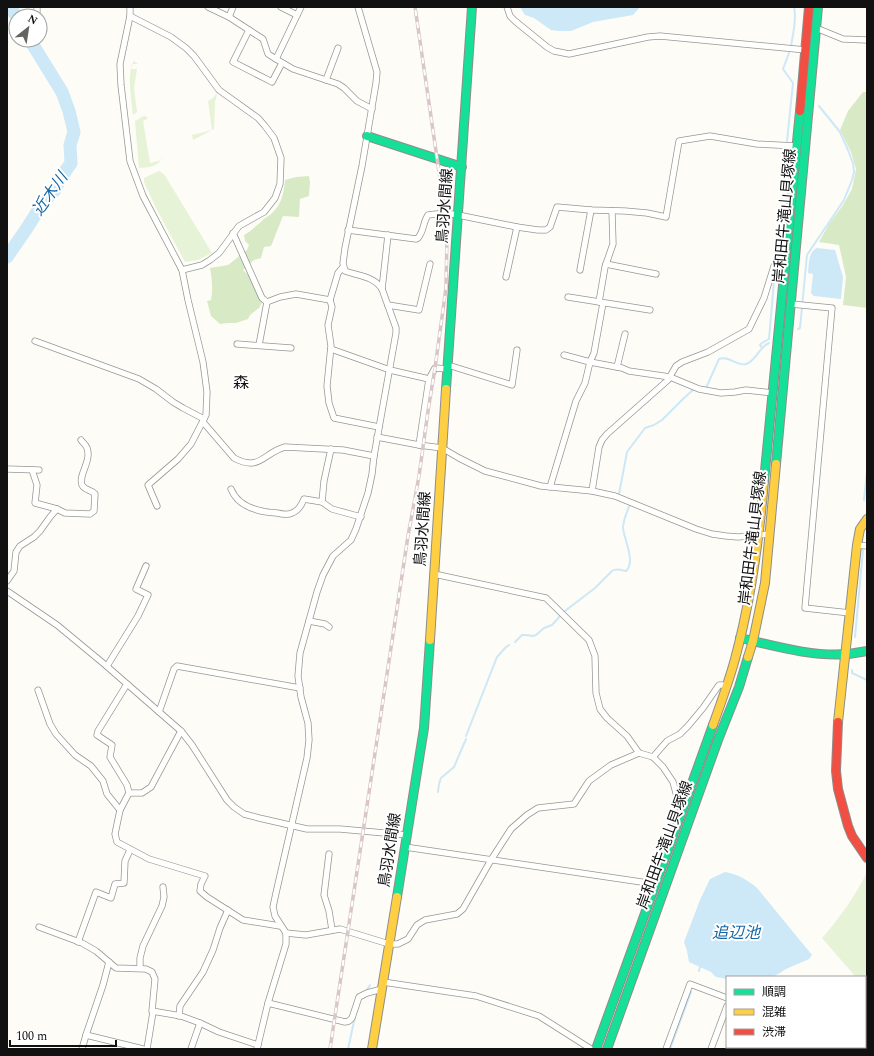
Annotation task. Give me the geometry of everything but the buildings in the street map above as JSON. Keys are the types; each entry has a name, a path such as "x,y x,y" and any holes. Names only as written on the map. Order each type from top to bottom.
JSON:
{"main road":[{"name":"鳥羽水間線","path":"372,1049 424,728 472,7"},
{"name":"岸和田牛滝山貝塚線","path":"596,1049 727,685 747,607 759,536 809,7"},
{"name":"岸和田牛滝山貝塚線","path":"607,1049 718,740 739,687 753,640 765,583 818,7"},
{"path":"367,136 462,167"},
{"path":"867,519 863,522 860,529 857,545 837,730 836,771 838,789 848,826 852,836 867,858"},
{"path":"740,638 825,653 846,654 867,652"}],"street":[{"path":"130,7 130,16 120,64 120,85 130,160 143,196 182,270 204,362 207,392 206,415 191,444 178,459 148,485 157,506"},
{"path":"208,7 229,17 263,38 268,54 282,63 293,69 338,84 357,101 372,109"},
{"path":"229,17 233,7"},
{"path":"280,7 297,15"},
{"path":"276,59 301,7"},
{"path":"358,7 377,72 372,109 362,166 348,230 343,267 338,274 330,300 332,307 328,325 331,349 327,386 329,403 334,418 379,427"},
{"path":"508,7 510,16 547,47 554,51 569,54 648,37 660,36 806,50"},
{"path":"130,16 171,37 186,48 194,56 219,90 258,118 274,138 281,158 280,184 275,198 264,212 238,226 219,253 210,260 182,270"},
{"path":"816,28 843,38 867,40"},
{"path":"249,30 233,62 272,82 282,63"},
{"path":"326,80 338,48"},
{"path":"348,230 418,238 422,232 425,219 428,215 445,213 517,227 548,230 557,207 612,211 625,210 666,217 679,141 710,136 757,144 796,146"},
{"path":"580,270 591,210"},
{"path":"550,487 576,401 585,383 590,362 594,353 606,264 613,244 612,211"},
{"path":"506,276 517,227"},
{"path":"233,233 262,298 267,302"},
{"path":"382,289 388,235"},
{"path":"388,305 419,310 430,264"},
{"path":"606,264 656,274"},
{"path":"592,491 599,447 607,434 668,380 676,366 682,362 708,352 749,329 764,298 774,266 785,267"},
{"path":"153,1012 179,1016 200,1023 257,1047 268,1003 286,944 286,934 275,916 273,907 307,758 309,740 308,723 301,697 298,676 300,653 323,575 333,556 351,540 361,516 368,493 396,333 396,328 379,284 374,280 345,271 343,267"},
{"path":"267,302 280,297 296,294 330,300"},
{"path":"568,297 650,310"},
{"path":"259,345 267,302"},
{"path":"791,304 832,308 805,608 850,613"},
{"path":"617,367 625,334"},
{"path":"35,341 139,379 156,388 173,402 203,420 234,458 248,464 260,461 278,448 284,446 343,450 374,456"},
{"path":"237,344 291,348"},
{"path":"331,349 390,370 429,379"},
{"path":"419,445 429,379 436,368 448,367 512,385 517,350"},
{"path":"564,355 622,368 629,371 670,377 699,389 721,393 746,390 773,393"},
{"path":"377,437 442,448 486,471 541,486 592,491 615,496 712,534 726,536 759,536 770,534"},
{"path":"32,470 37,485 35,503 57,509 65,513 90,514 94,511 95,494 93,491 85,489 82,485 88,460 88,453 87,448 81,440"},
{"path":"322,502 330,449"},
{"path":"7,469 39,470"},
{"path":"231,489 239,501 248,507 271,513 293,513 304,499 322,502 332,509 361,516"},
{"path":"7,581 14,571 16,552 20,546 40,531 57,509"},
{"path":"857,545 867,546"},
{"path":"107,666 138,616 148,595 136,589 146,566"},
{"path":"434,574 546,598 590,640 595,656 596,693 600,709 607,718 627,736 639,753 653,757 663,767 673,782 681,811"},
{"path":"7,592 57,625 107,666 181,731 192,745 227,800 244,814 307,829 340,829 407,835"},
{"path":"309,621 324,624 329,627"},
{"path":"159,712 174,669 178,666 300,688"},
{"path":"127,684 98,731 97,736 112,745 110,758 127,785 129,793 120,810 115,834 117,842 148,859 205,876 201,884 200,891 243,920 280,926"},
{"path":"653,757 667,741 680,734 688,726 719,685 727,685"},
{"path":"38,690 50,724 56,734 76,755 91,766 103,781 107,794 120,810"},
{"path":"129,793 142,793 151,787 181,731"},
{"path":"286,934 306,935 344,928 389,944 398,944 408,939 417,925 425,920 457,914 463,909 491,860 511,829 527,815 538,808 574,804 589,781 612,765 639,753"},
{"path":"405,848 655,884"},
{"path":"78,942 96,892 111,898 115,884 124,883 125,861 130,850"},
{"path":"329,854 324,895 329,911 332,930"},
{"path":"140,968 140,958 143,946 162,906 164,897 163,887"},
{"path":"179,1016 180,1006 202,972 213,950 228,910"},
{"path":"39,927 78,942 96,951 116,968 140,968 152,972 156,978 153,1012 147,1049"},
{"path":"82,1049 103,985 108,962"},
{"path":"666,1049 690,984 726,998"},
{"path":"268,1003 345,1022 352,1018 359,998 382,986 476,996 539,1016 591,1049"},
{"path":"711,1049 726,1009"},
{"path":"191,1049 200,1023"},
{"path":"86,1035 143,1049"}],"green space":[{"path":"134,61 138,64 133,64 131,69 137,69 134,88 137,112 133,115 130,72 132,65"},
{"path":"863,92 867,92 867,308 843,305 846,277 839,245 819,242 852,189 856,169 851,152 840,130 848,111"},
{"path":"216,94 214,129 212,130 208,101"},
{"path":"144,116 147,117 147,119 143,121 150,163 161,160 154,166 139,168 135,121"},
{"path":"212,130 193,140 192,135"},
{"path":"159,171 164,174 212,253 198,260 185,262 144,182 144,178"},
{"path":"309,176 309,196 300,199 299,217 283,216 271,246 264,247 261,258 254,260 243,270 249,276 264,299 259,308 250,315 248,319 236,323 220,324 211,316 207,301 211,300 212,296 210,268 228,265 247,250 249,245 245,241 244,235 277,208 283,195 285,180"},
{"path":"867,872 867,986 866,976 855,976 822,938 835,923 858,889"}],"water":[{"path":"520,7 640,7 633,15 593,22 571,31 559,31 551,30 534,18 525,15"},
{"path":"817,248 835,250 843,277 841,299 814,296 811,293 813,274 808,273 809,262 810,255"},
{"name":"追辺池","path":"725,872 734,874 750,882 757,888 812,955 809,959 774,976 726,976 726,979 716,977 711,972 689,962 684,942 700,900 710,879"},
{"path":"867,995 867,1049 815,1048 866,1048"}],"waterway":[{"path":"791,46 795,21 794,7"},
{"name":"近木川","path":"7,257 44,201 55,190 60,179 71,163 70,145 74,132 69,111 62,92 35,48"},
{"path":"787,141 793,83 783,69 789,53"},
{"path":"798,329 800,328 807,255 844,200 854,172 853,163 840,132 819,106"},
{"path":"776,263 787,149"},
{"path":"762,348 760,345 769,339 775,270"},
{"path":"704,388 706,388 719,359 722,358 740,364 746,364 769,343"},
{"path":"619,494 627,452 645,428 662,420 694,389"},
{"path":"864,500 867,471"},
{"path":"565,611 595,588 612,571 617,569 626,571 629,567 630,556 623,528 624,519 630,504"},
{"path":"855,637 863,550"},
{"path":"515,642 522,635 536,635 544,628 552,625 561,615"},
{"path":"466,736 497,657 509,645"},
{"path":"852,670 852,673 867,680"},
{"path":"438,792 441,778 454,767 466,739"},
{"path":"699,971 700,967"},
{"path":"366,992 370,985"},
{"path":"670,1049 691,992"},
{"path":"348,1049 355,1017"}],"railway":[{"path":"330,1049 408,536 419,476 446,288 447,236 445,213 415,7"}],"traffic: fast":[{"path":"446,389 472,7"},
{"path":"776,464 818,7"},
{"path":"764,481 800,111"},
{"path":"367,136 462,167"},
{"path":"740,638 794,650 821,654 834,655 867,651"},
{"path":"397,897 424,728 430,640"},
{"path":"607,1049 718,740 739,687 748,657"},
{"path":"596,1049 713,725"}],"traffic: slow":[{"path":"430,640 446,389"},
{"path":"748,657 753,641 765,583 776,464"},
{"path":"713,725 733,667 746,615 757,548 764,481"},
{"path":"838,722 857,545 860,529 867,519"},
{"path":"372,1049 397,897"}],"traffic: jam":[{"path":"800,111 809,7"},
{"path":"838,722 836,771 838,789 852,836 867,858"}],"district":[{"name":"森","path":"241,383"}]}
